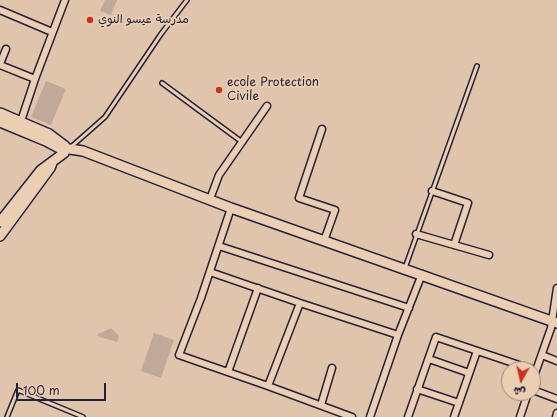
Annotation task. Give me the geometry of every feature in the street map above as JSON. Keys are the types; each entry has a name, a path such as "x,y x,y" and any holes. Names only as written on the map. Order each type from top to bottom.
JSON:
{"main road":[{"path":"0,113 19,126"},
{"path":"0,122 49,134 66,149 76,149 88,152 231,208 555,322"},
{"path":"0,222 40,170 66,149"},
{"path":"0,236 50,168 54,160"}],"street":[{"path":"19,126 34,79 64,0"},
{"path":"0,10 52,32"},
{"path":"6,49 0,64 34,79"},
{"path":"210,199 219,174 267,106"},
{"path":"322,129 299,198 335,210 324,241"},
{"path":"432,192 468,203 454,245"},
{"path":"231,208 210,272 179,355 352,417"},
{"path":"416,234 489,255"},
{"path":"219,246 409,308"},
{"path":"210,272 398,335"},
{"path":"370,417 398,335 422,274"},
{"path":"228,372 258,288"},
{"path":"539,361 555,322 557,288"},
{"path":"268,386 300,303"},
{"path":"408,417 436,337 507,361"},
{"path":"454,417 477,351"},
{"path":"542,355 557,361"},
{"path":"428,359 469,373"},
{"path":"321,405 332,368"},
{"path":"418,389 459,403"},
{"path":"541,393 557,399"},
{"path":"520,417 525,401"}],"lane":[{"path":"66,149 106,117 160,34 187,0"},
{"path":"404,268 477,66"},
{"path":"162,83 242,142"},
{"path":"7,417 18,390 83,417"}],"shaded area":[{"path":"105,0 117,0 111,15 100,11"},
{"path":"46,81 66,89 51,125 31,117"},
{"path":"111,328 119,336 117,342 97,336 98,334"},
{"path":"154,333 174,340 161,378 141,371"}],"place":[{"name":"مدرسة عيسو النوي","path":"90,20"},
{"name":"ecole Protection Civile","path":"219,90"}]}
